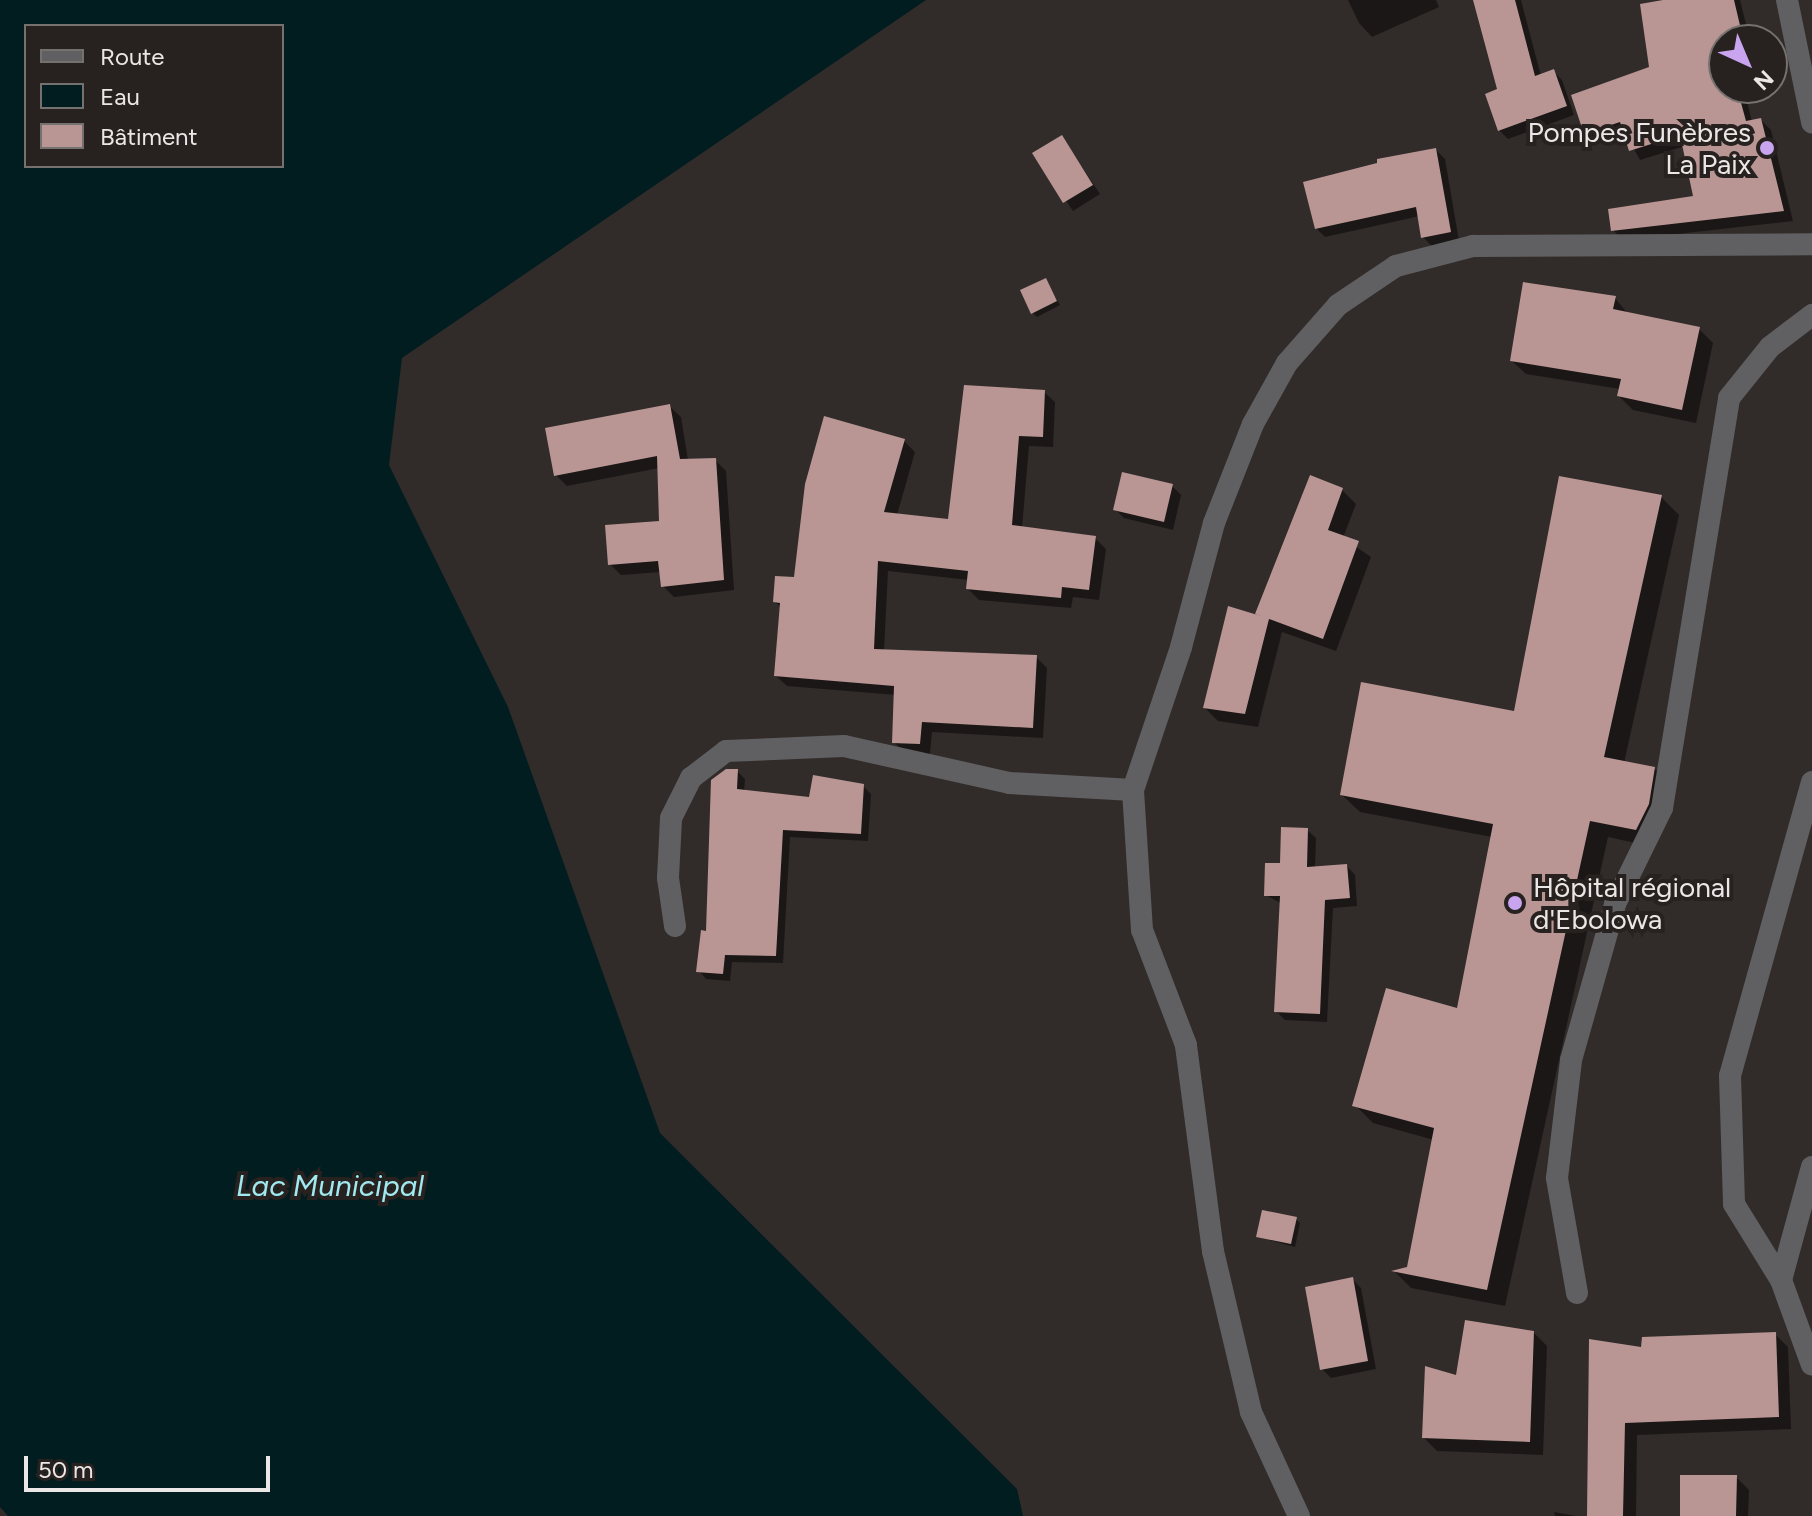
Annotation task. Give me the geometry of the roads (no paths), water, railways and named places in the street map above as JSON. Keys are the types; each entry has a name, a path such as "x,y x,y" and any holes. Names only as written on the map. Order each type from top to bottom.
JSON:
{"street":[{"path":"1787,0 1812,122"},
{"path":"1299,1516 1251,1412 1213,1251 1186,1045 1142,930 1133,790 1181,647 1214,523 1253,424 1287,363 1338,305 1396,266 1473,246 1812,244"},
{"path":"1577,1293 1557,1178 1571,1060 1615,904 1662,808 1729,398 1770,347 1812,315"},
{"path":"675,926 668,878 671,818 691,778 726,751 844,746 1009,783 1133,790"},
{"path":"1812,783 1730,1076 1734,1204 1781,1280 1812,1365"},
{"path":"1781,1280 1812,1167"}],"water":[{"name":"Lac Municipal","path":"0,0 926,0 402,358 389,465 508,707 660,1133 1017,1489 1023,1516 8,1516 0,1507"}],"place":[{"name":"Pompes Funèbres La Paix","path":"1767,148"},
{"name":"Hôpital régional d'Ebolowa","path":"1515,903"}]}
